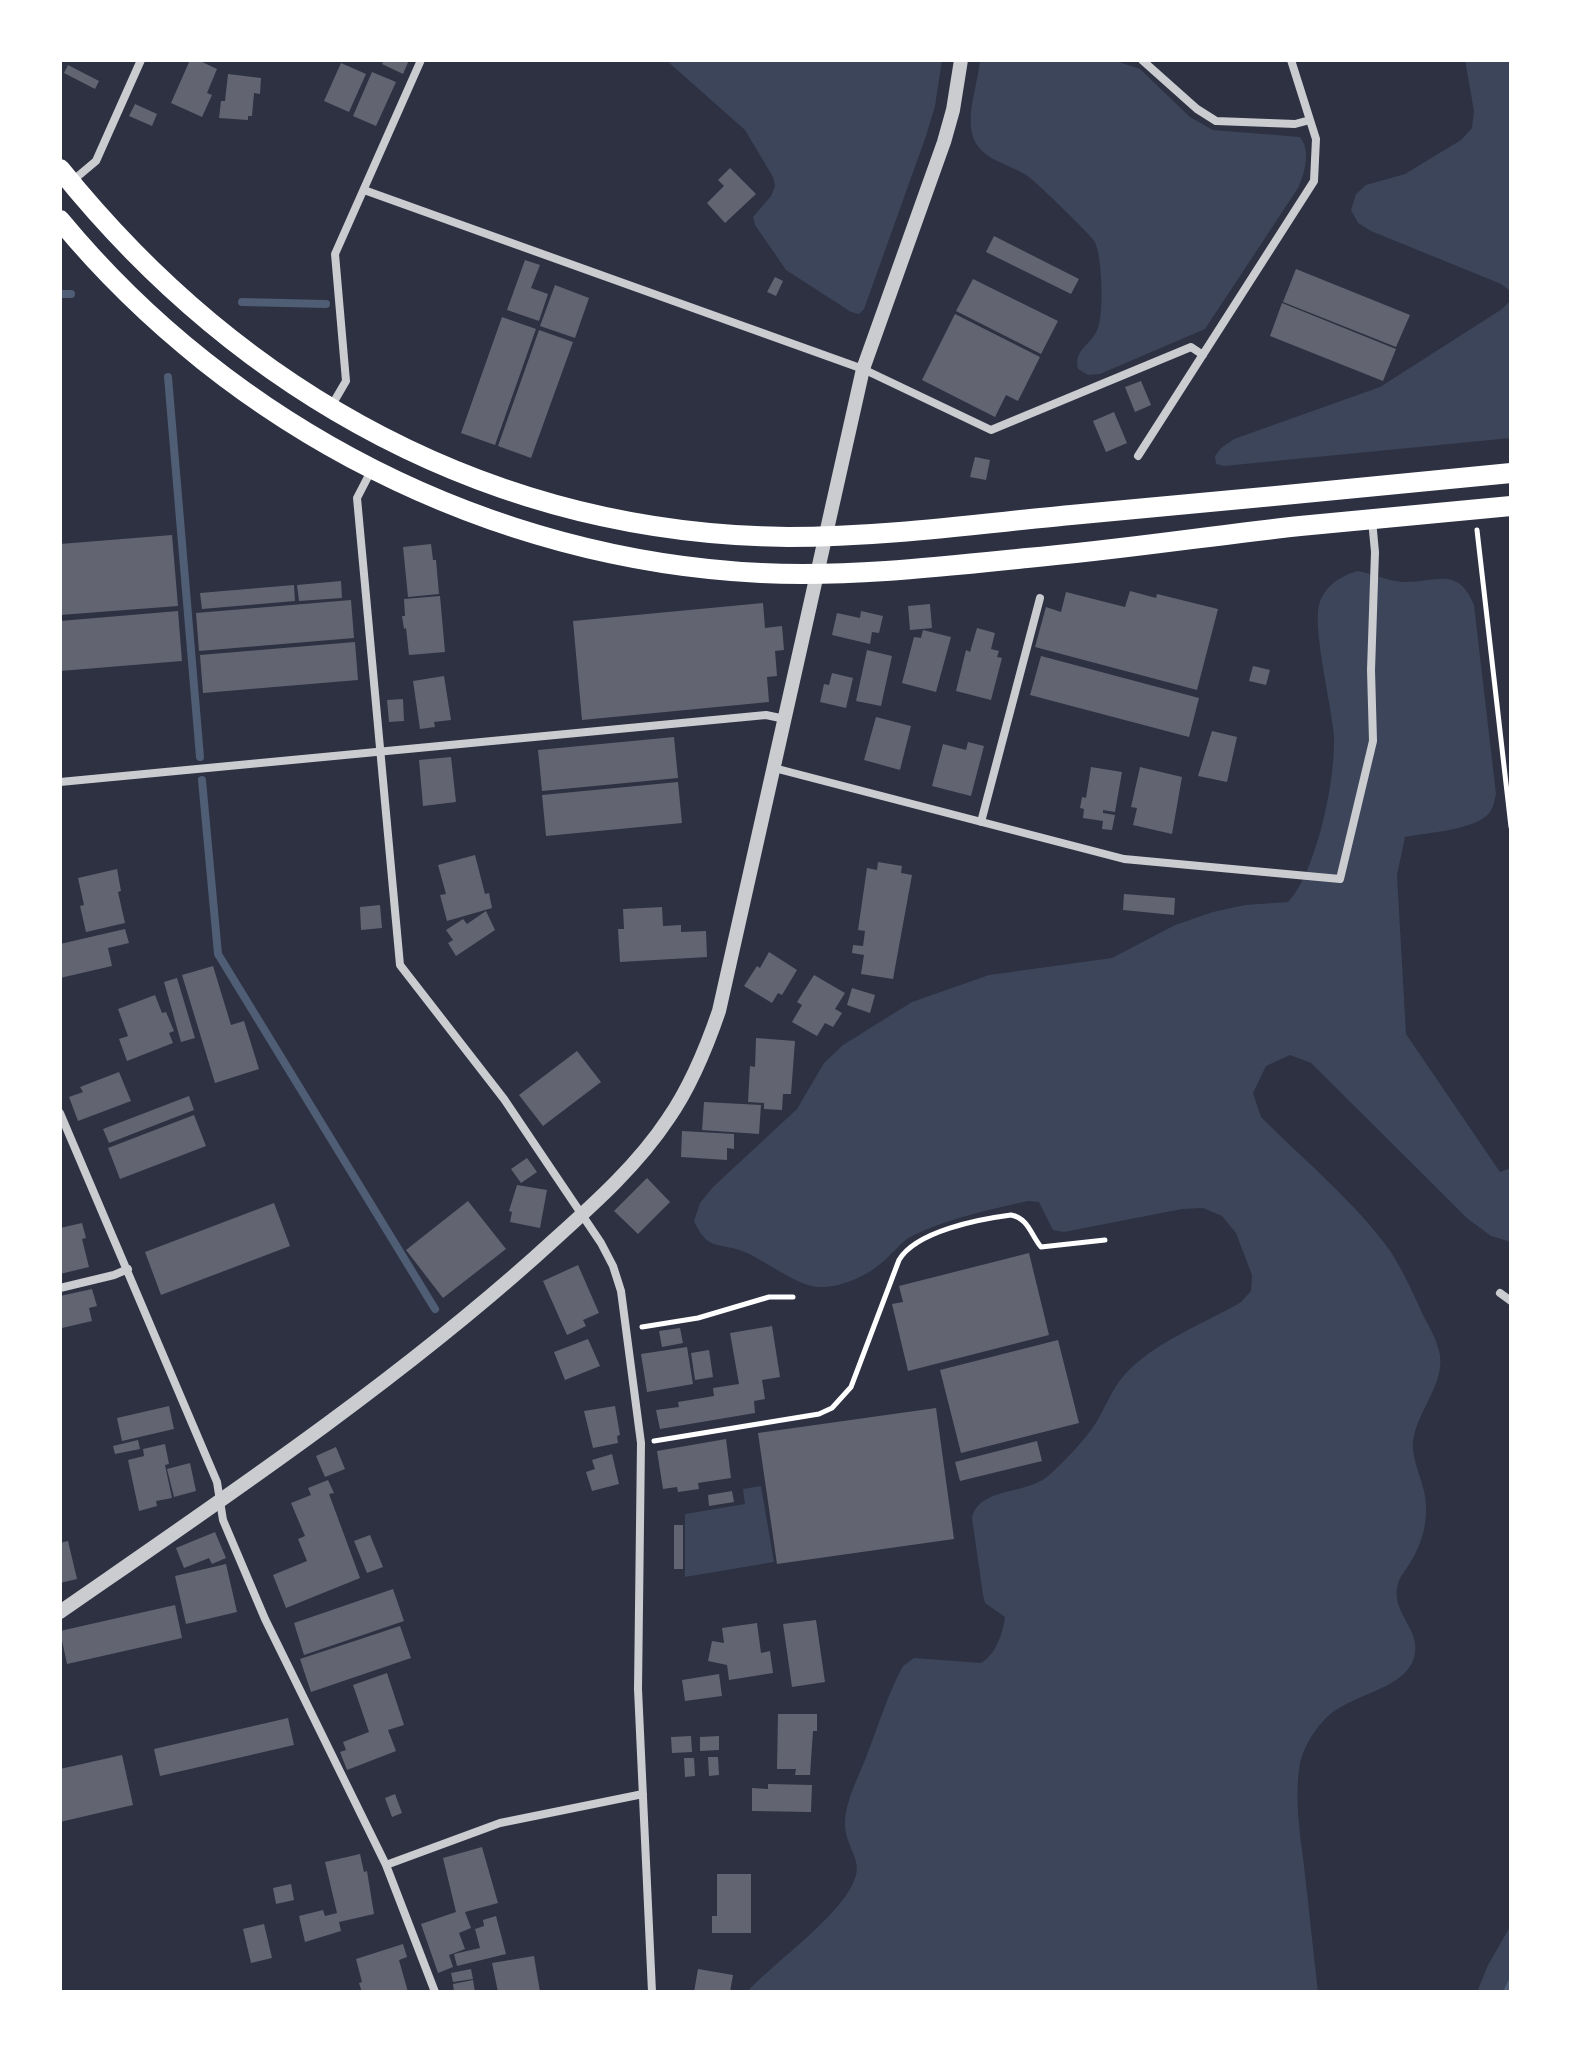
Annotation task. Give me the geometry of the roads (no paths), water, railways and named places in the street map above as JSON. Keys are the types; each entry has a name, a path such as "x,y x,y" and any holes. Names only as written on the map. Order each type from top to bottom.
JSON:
{"main road":[{"path":"65,176 143,264 185,303 276,375 330,409 427,460 562,506 676,529 826,536 1511,473"},
{"path":"60,220 120,287 210,366 308,434 372,469 469,512 584,547 701,568 761,573 880,572 1511,506"}],"street":[{"path":"65,176 96,161 141,60"},
{"path":"330,409 346,381 335,254 421,60"},
{"path":"60,1612 220,1501 459,1323 582,1215 644,1151 668,1119 706,1048 719,1011 863,369 944,142 961,60"},
{"path":"1142,60 1197,109 1216,121 1295,124 1310,120"},
{"path":"1138,456 1314,181 1316,139 1291,60"},
{"path":"364,190 863,369 991,430 1191,347 1203,355"},
{"path":"372,469 357,498 400,965 504,1099 582,1215 613,1266 621,1291 641,1443 638,1689 652,1992"},
{"path":"774,768 1124,859 1340,879 1373,741 1371,670 1375,552 1372,519"},
{"path":"981,822 1040,598"},
{"path":"60,782 766,715 785,719"},
{"path":"60,1113 217,1482 223,1520 265,1619 386,1865 435,1992"},
{"path":"60,1288 128,1269"},
{"path":"1500,1293 1511,1301"},
{"path":"386,1865 500,1823 643,1794"}],"waterway":[{"path":"60,294 71,294"},
{"path":"242,302 326,304"},
{"path":"168,377 200,757"},
{"path":"202,780 218,954 435,1309"},
{"path":"1507,1992 1511,1984"}]}
